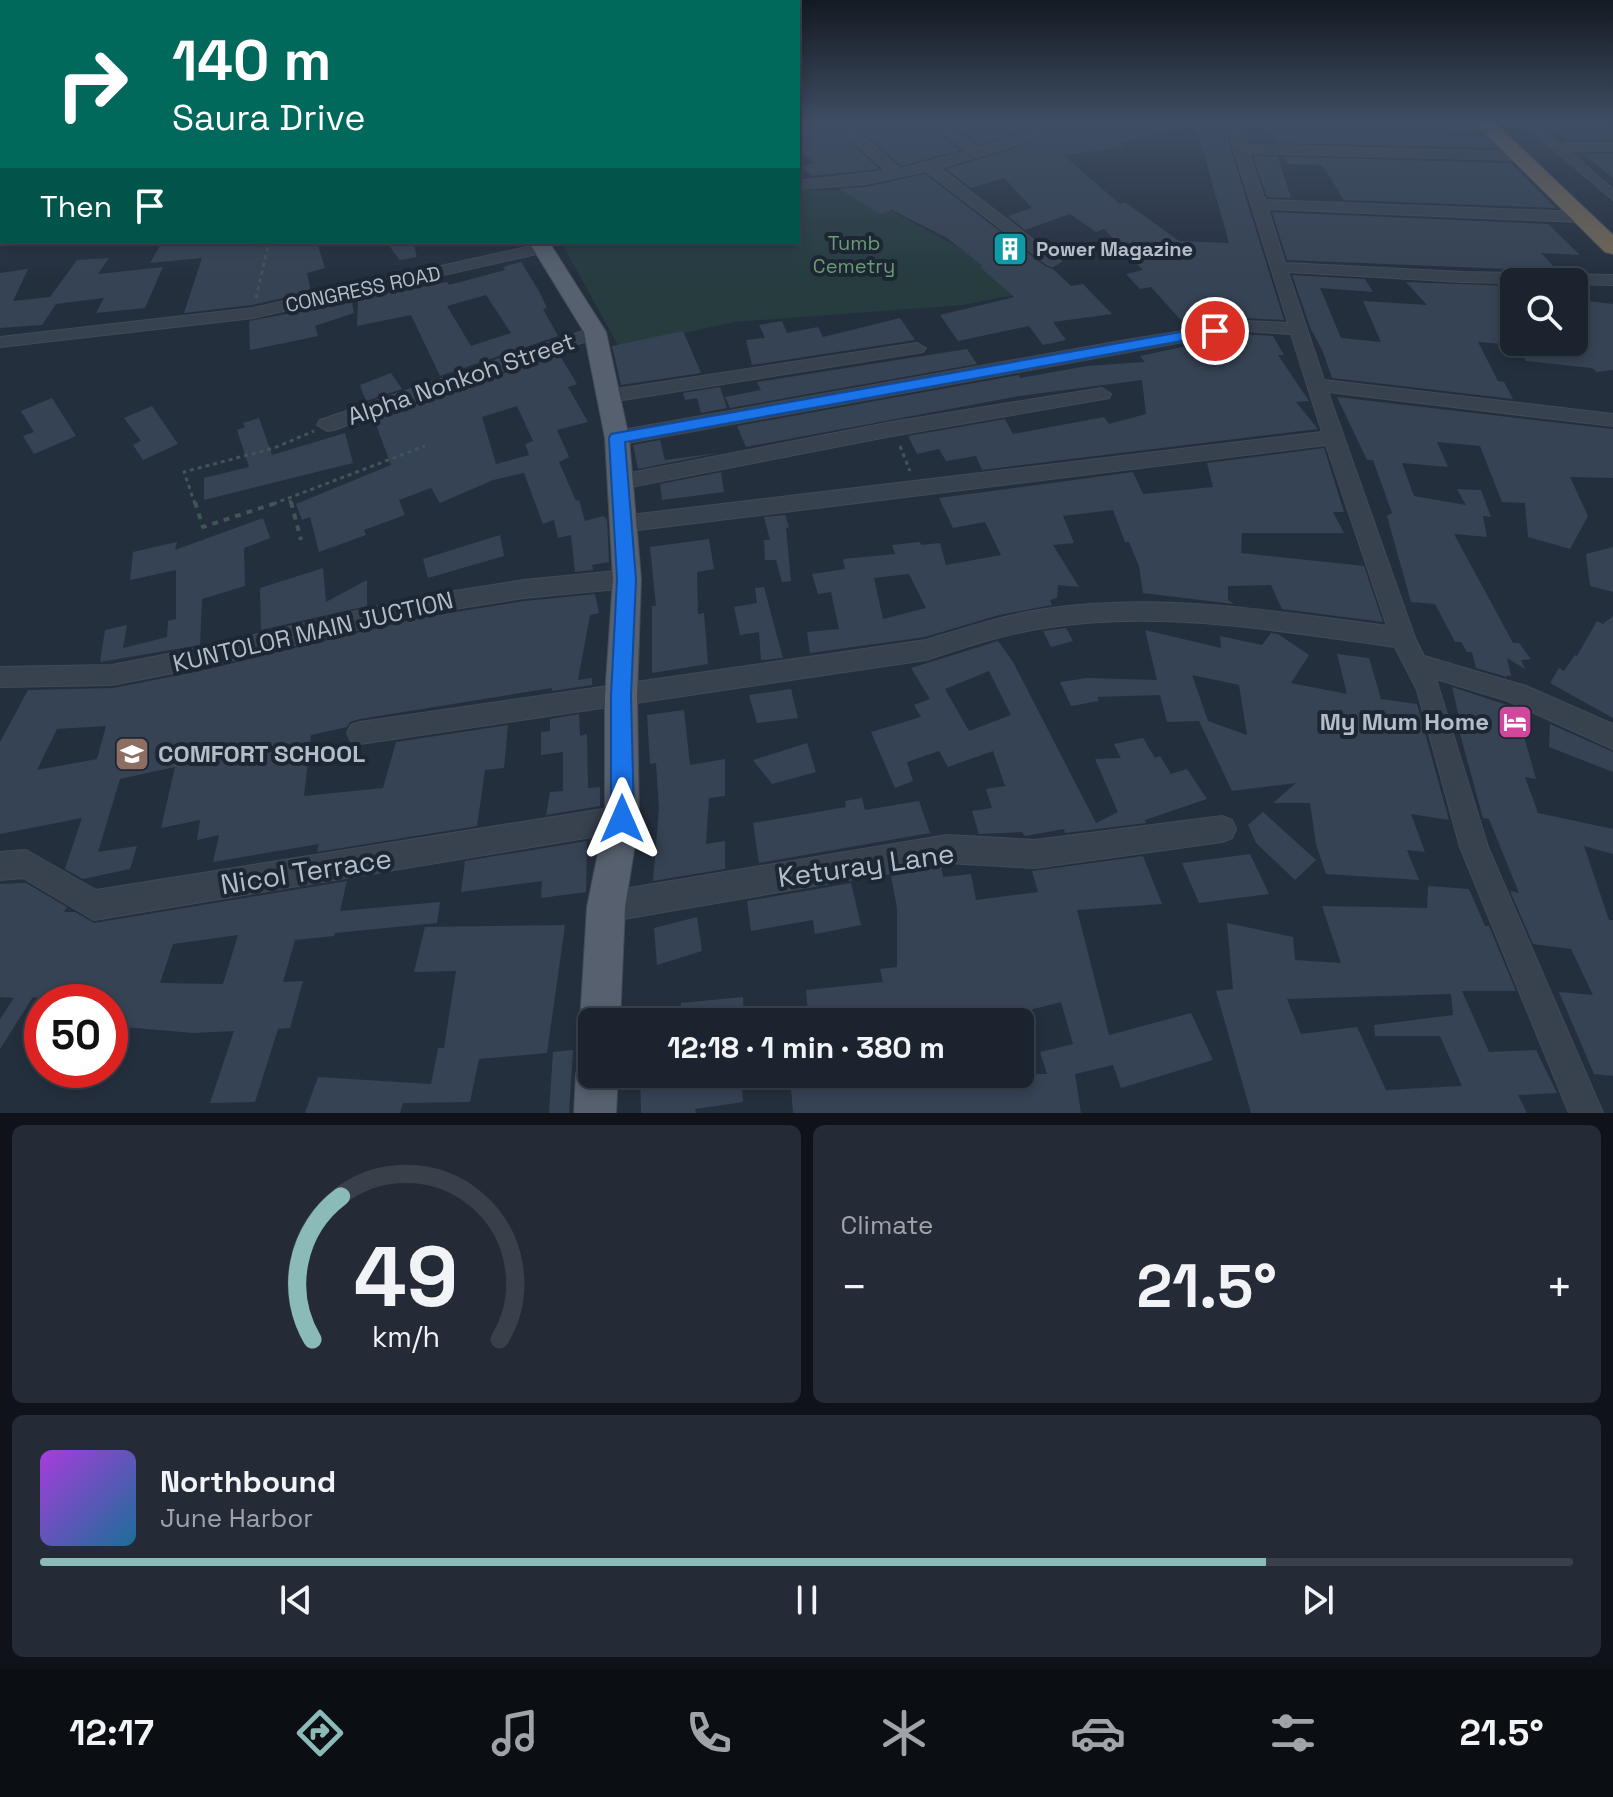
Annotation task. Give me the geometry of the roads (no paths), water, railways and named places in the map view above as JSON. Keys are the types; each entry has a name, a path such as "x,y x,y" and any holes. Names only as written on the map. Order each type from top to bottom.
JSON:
{"highway":[{"path":"1536,174 1613,247"},
{"path":"1547,174 1613,230"}],"main road":[{"path":"542,245 595,332 617,438 627,579 621,696 622,819 606,907 601,1008"},
{"path":"595,1113 596,1088"}],"street":[{"path":"800,185 833,184 891,174"},
{"path":"939,174 1053,261"},
{"path":"1249,174 1333,437 1403,638 1429,690 1474,847 1586,1113"},
{"path":"1587,174 1613,196"},
{"path":"1259,204 1581,217"},
{"name":"CONGRESS ROAD","path":"0,342 253,313 542,245"},
{"path":"1278,267 1463,277 1613,280"},
{"path":"617,438 1244,326 1298,329"},
{"name":"Alpha Nonkoh Street","path":"327,425 595,332"},
{"path":"610,396 917,348"},
{"path":"1317,385 1613,420"},
{"path":"620,482 892,429 1102,394"},
{"path":"622,524 1333,437"},
{"name":"KUNTOLOR MAIN JUCTION","path":"0,677 112,675 199,658 417,606 524,589 627,579"},
{"path":"360,733 926,650 993,629 1062,616 1142,613 1236,616 1403,638"},
{"path":"1416,664 1471,676 1532,697 1613,737"},
{"name":"Nicol Terrace","path":"0,866 26,864 94,905 622,819"},
{"name":"Keturay Lane","path":"606,907 947,849 1035,854 1222,829"}],"place":[{"name":"Power Magazine","path":"1010,249"},
{"name":"My Mum Home","path":"1515,722"},
{"name":"COMFORT SCHOOL","path":"132,754"}],"park label":[{"name":"Tumb Cemetry","path":"854,254"}]}
